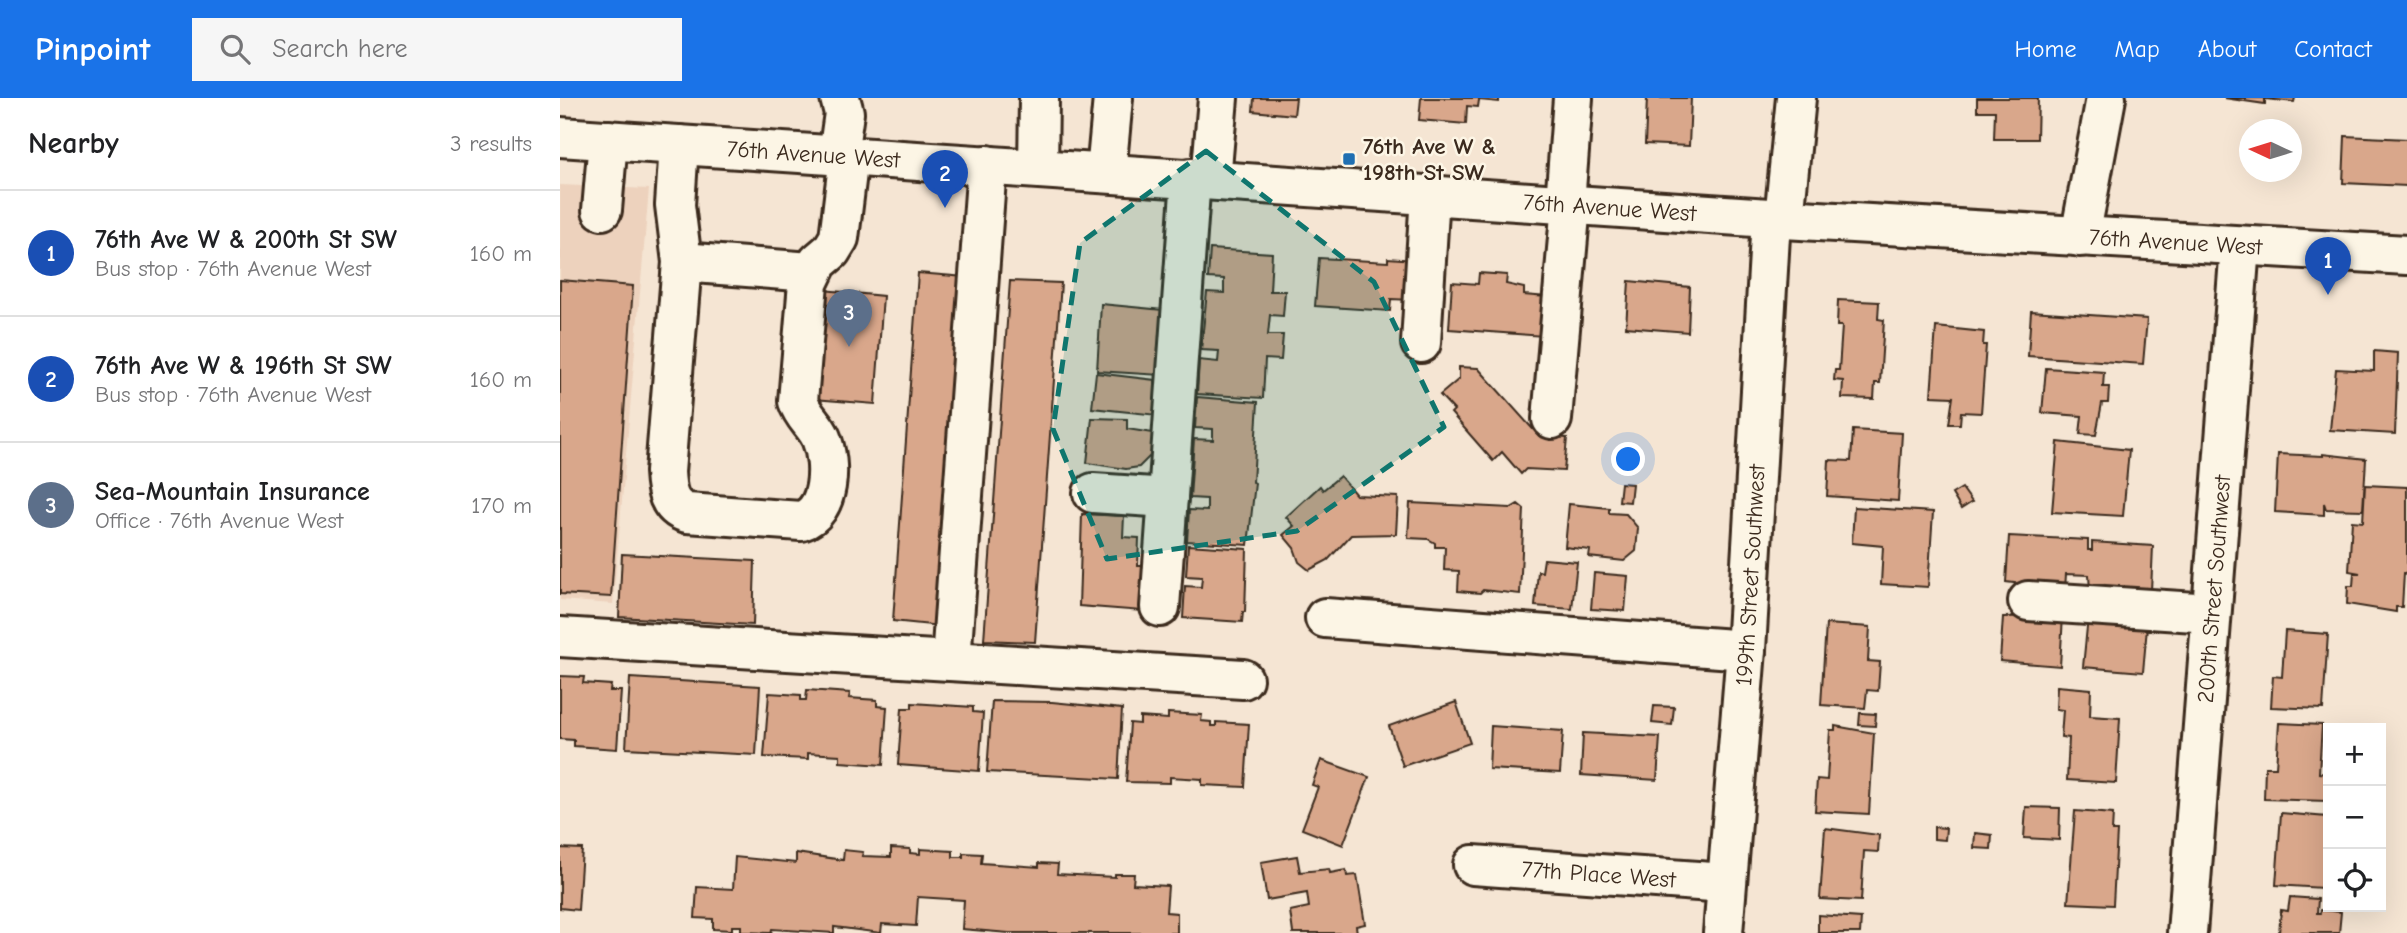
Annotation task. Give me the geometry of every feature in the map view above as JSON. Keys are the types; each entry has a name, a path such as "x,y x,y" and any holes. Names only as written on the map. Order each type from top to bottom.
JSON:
{"street":[{"path":"679,145 675,205 682,262 666,481 674,506 697,515 801,521 814,516 822,505 826,456 823,443 801,411 798,401 811,272 839,237 844,155 844,113 840,98"},
{"path":"1038,168 1039,98"},
{"path":"1106,173 1113,98"},
{"path":"1160,607 1168,498 1201,179 1218,98"},
{"path":"1552,419 1573,98"},
{"name":"199th Street Southwest","path":"1723,933 1778,218 1796,98"},
{"path":"2080,237 2106,98"},
{"name":"76th Avenue West","path":"560,137 1778,218 2407,255"},
{"path":"603,210 608,140"},
{"path":"951,661 987,165"},
{"path":"1420,343 1430,194"},
{"name":"200th Street Southwest","path":"2187,933 2240,246"},
{"path":"682,262 811,272"},
{"path":"1093,493 1168,498"},
{"path":"2028,601 2211,613"},
{"path":"1325,618 1746,650"},
{"path":"560,637 1243,679"},
{"name":"77th Place West","path":"1473,865 1726,883"}],"highlighted area":[{"path":"1206,151 1374,282 1444,427 1297,531 1107,559 1053,429 1080,243"}],"shaded area":[{"path":"560,185 649,189 613,604 560,600"}],"building":[{"path":"1254,98 1296,98 1294,115 1253,111"},
{"path":"1421,98 1499,98 1499,102 1479,100 1478,107 1467,106 1466,124 1419,120"},
{"path":"1647,98 1691,98 1689,146 1645,144"},
{"path":"1977,98 2038,98 2037,139 1994,139 1995,111 1977,111"},
{"path":"2224,98 2295,98 2294,102 2265,99 2265,104"},
{"path":"2345,136 2407,139 2407,186 2343,183"},
{"path":"1210,249 1272,253 1270,291 1285,291 1283,316 1270,315 1268,335 1283,335 1281,360 1265,359 1263,398 1197,394 1199,360 1218,362 1219,351 1201,350 1207,292 1224,293 1224,279 1208,278"},
{"path":"1319,258 1388,262 1388,258 1415,260 1412,300 1391,299 1390,311 1315,306"},
{"path":"918,273 965,277 940,626 893,621"},
{"path":"1479,273 1507,275 1506,284 1524,288 1524,295 1547,297 1544,336 1449,329 1452,282 1478,284"},
{"path":"560,280 633,286 611,597 560,594"},
{"path":"1010,281 1061,283 1035,642 984,640"},
{"path":"1629,281 1690,287 1688,332 1626,327"},
{"path":"823,290 883,296 875,404 814,399"},
{"path":"1838,300 1879,302 1878,319 1884,320 1880,383 1875,383 1874,399 1842,398 1843,381 1834,380 1835,370 1839,370 1842,326 1837,326"},
{"path":"1101,304 1163,310 1161,375 1097,371"},
{"path":"2031,311 2147,319 2143,364 2028,356"},
{"path":"1936,327 1984,332 1983,345 1986,345 1981,413 1961,412 1960,424 1949,424 1953,397 1931,396"},
{"path":"2374,351 2398,353 2395,434 2330,430 2336,369 2374,371"},
{"path":"1459,367 1478,368 1539,436 1567,438 1564,471 1526,469 1521,474 1502,452 1493,461 1451,413 1454,410 1440,395 1459,379"},
{"path":"2046,368 2104,372 2103,387 2109,387 2108,403 2102,403 2096,435 2080,434 2082,416 2042,413"},
{"path":"1096,373 1155,380 1157,415 1092,408"},
{"path":"1197,397 1258,402 1255,483 1248,545 1187,541 1189,510 1207,511 1207,499 1190,498 1194,439 1213,440 1213,429 1195,428"},
{"path":"1092,418 1127,419 1127,429 1152,433 1154,444 1150,456 1139,467 1126,469 1087,463"},
{"path":"1853,430 1902,433 1898,501 1827,496 1829,460 1851,461"},
{"path":"2058,442 2129,450 2123,516 2052,512"},
{"path":"2278,454 2323,454 2366,459 2363,510 2326,509 2324,503 2324,515 2275,512"},
{"path":"1340,476 1356,495 1398,497 1396,534 1351,535 1328,560 1309,570 1299,562 1294,548 1283,535 1294,526 1286,517 1320,486 1323,490"},
{"path":"1621,483 1632,484 1630,502 1619,501"},
{"path":"2365,485 2407,487 2407,573 2404,573 2402,607 2396,607 2396,612 2347,604 2348,586 2353,586 2354,573 2360,573 2349,571 2352,521 2363,522"},
{"path":"1962,488 1972,502 1961,509 1952,494"},
{"path":"1410,503 1511,508 1518,504 1524,509 1520,594 1483,590 1480,593 1458,591 1459,571 1444,570 1445,547 1435,547 1435,543 1428,539 1408,538"},
{"path":"1569,504 1609,508 1609,513 1626,514 1638,528 1636,551 1624,561 1589,557 1590,550 1565,547"},
{"path":"1854,507 1933,512 1928,587 1881,584 1883,546 1852,543"},
{"path":"1082,514 1124,516 1123,537 1139,538 1138,566 1144,566 1142,611 1079,606"},
{"path":"2009,536 2088,540 2088,550 2092,550 2092,542 2153,546 2151,591 2090,591 2089,575 2066,574 2065,589 2006,582"},
{"path":"1188,545 1247,549 1245,612 1242,622 1183,618 1185,586 1201,587 1202,577 1186,576"},
{"path":"622,554 755,561 753,625 619,617"},
{"path":"1544,559 1577,562 1572,609 1535,606 1538,571 1542,572"},
{"path":"1594,573 1628,576 1625,611 1591,609"},
{"path":"2063,616 2060,666 2000,661 2003,617"},
{"path":"2088,617 2147,627 2143,672 2083,667"},
{"path":"1826,624 1870,627 1868,661 1880,662 1878,691 1867,690 1865,708 1821,705"},
{"path":"2285,631 2328,634 2323,709 2271,707 2273,676 2282,677"},
{"path":"560,676 584,677 583,683 611,685 610,691 621,691 617,749 574,746 574,740 560,739"},
{"path":"630,678 760,686 756,755 626,748"},
{"path":"2057,686 2091,689 2090,716 2120,718 2116,783 2067,780 2069,738 2061,737 2063,710 2056,709"},
{"path":"807,690 850,693 849,698 877,700 877,706 887,707 883,765 840,762 840,755 808,753 808,759 764,757 769,693 801,695 801,700 806,700"},
{"path":"992,701 1052,702 1122,709 1118,779 987,772"},
{"path":"1456,702 1470,743 1403,766 1389,726"},
{"path":"912,703 973,707 973,712 983,713 979,771 898,765 902,708 912,708"},
{"path":"1654,706 1674,707 1672,725 1652,723"},
{"path":"1168,713 1202,715 1201,721 1211,722 1211,726 1216,726 1216,722 1249,724 1245,787 1202,785 1202,779 1170,777 1170,783 1126,782 1130,723 1140,724 1140,717 1168,719"},
{"path":"1860,713 1876,714 1875,726 1859,725"},
{"path":"2279,723 2322,725 2319,773 2323,773 2323,801 2264,799 2265,767 2276,767"},
{"path":"1491,726 1563,731 1560,773 1489,769"},
{"path":"1835,726 1874,733 1869,814 1815,811 1817,779 1827,780 1830,730 1835,730"},
{"path":"1583,733 1660,737 1657,780 1581,775"},
{"path":"1321,760 1369,777 1343,845 1302,829 1318,787 1312,785"},
{"path":"2026,807 2060,808 2059,840 2024,838"},
{"path":"2075,811 2113,814 2112,831 2117,831 2113,905 2068,903"},
{"path":"2281,813 2323,817 2323,888 2276,885"},
{"path":"1934,827 1946,828 1945,840 1934,839"},
{"path":"1825,828 1879,835 1878,852 1864,851 1861,901 1820,899"},
{"path":"1975,833 1992,835 1991,849 1974,848"},
{"path":"560,848 582,849 578,910 560,908"},
{"path":"891,848 910,849 910,853 920,854 920,849 953,851 953,857 963,857 963,853 982,854 981,863 1039,867 1039,863 1058,864 1057,874 1115,877 1115,874 1134,874 1133,884 1168,886 1166,912 1177,913 1177,933 1009,933 962,929 964,900 918,897 916,926 882,924 881,933 834,927 834,933 772,929 771,933 741,932 741,926 732,926 732,930 713,929 713,919 695,918 697,887 733,889 735,857 796,863 796,853 843,860 844,850 863,852 862,856 891,857"},
{"path":"1297,856 1300,872 1329,869 1330,873 1346,870 1347,876 1357,875 1365,924 1356,926 1357,933 1293,933 1290,911 1309,907 1307,893 1267,900 1261,862"},
{"path":"2290,897 2318,899 2317,913 2321,910 2341,912 2339,933 2279,933 2281,910 2288,911"},
{"path":"1818,915 1861,918 1860,933 1818,933"}],"place":[{"name":"76th Ave W & 198th St SW","path":"1349,159"},
{"name":"76th Ave W & 196th St SW","path":"945,208"},
{"name":"76th Ave W & 200th St SW","path":"2328,295"},
{"name":"Sea-Mountain Insurance","path":"849,347"}]}
